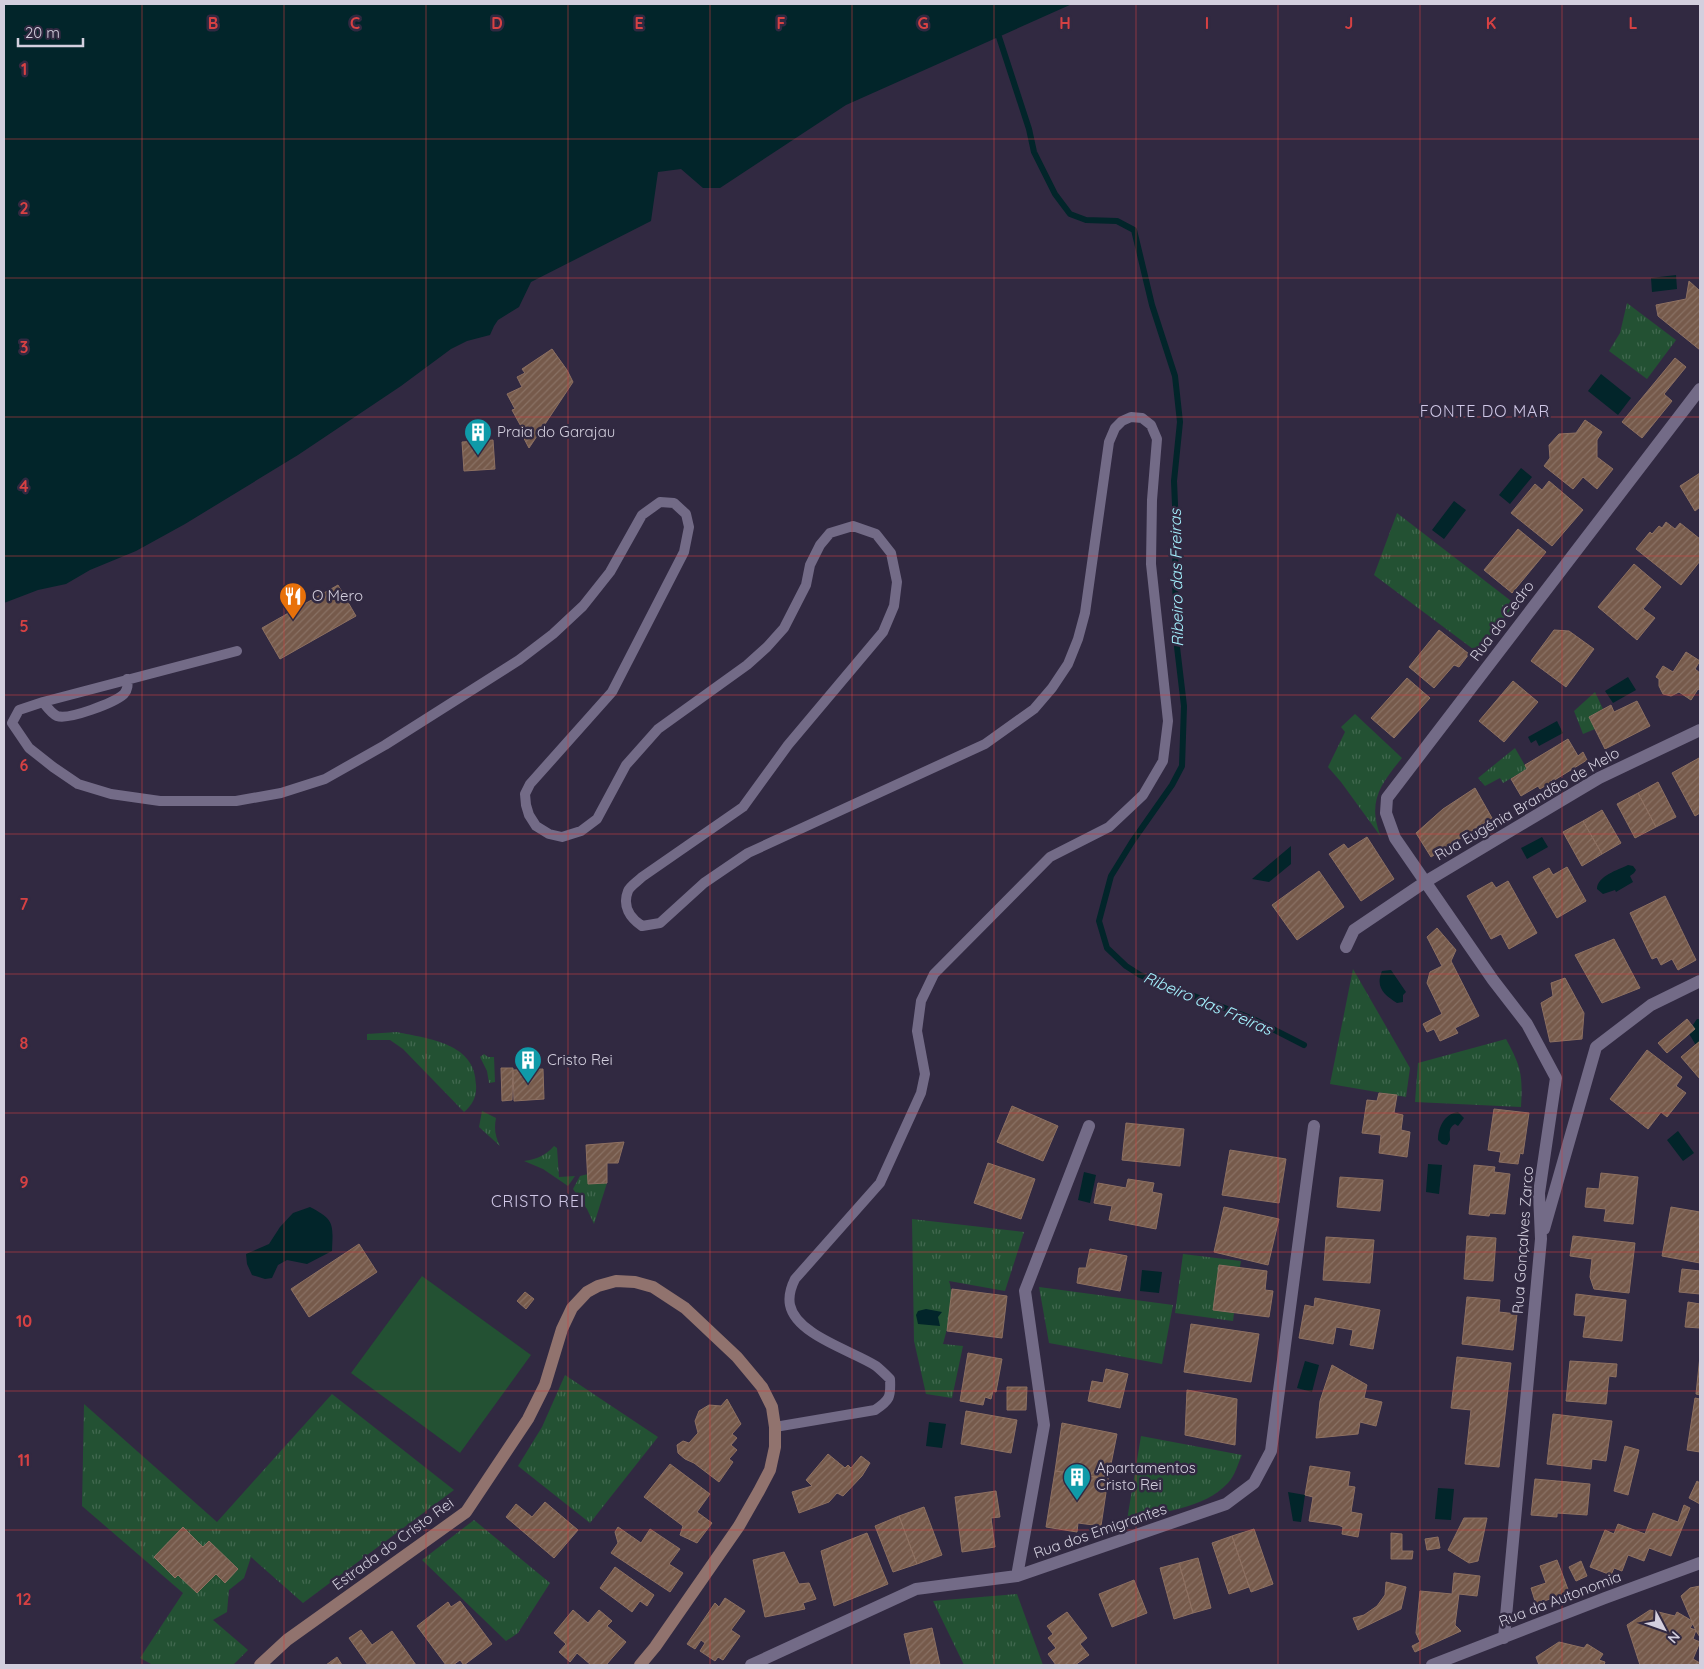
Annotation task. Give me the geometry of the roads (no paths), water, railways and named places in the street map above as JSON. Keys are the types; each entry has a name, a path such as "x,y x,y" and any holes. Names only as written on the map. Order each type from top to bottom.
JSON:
{"street":[{"name":"Rua do Cedro","path":"1425,882 1395,838 1386,813 1387,798 1700,389"},
{"name":"Rua Eugénia Brandão de Melo","path":"1425,882 1599,778 1700,730"},
{"path":"1346,947 1354,930 1425,882"},
{"name":"Rua Gonçalves Zarco","path":"1425,882 1493,980 1527,1024 1556,1078 1539,1193 1541,1239 1504,1638"},
{"path":"1541,1239 1596,1047 1651,1005 1700,981"},
{"path":"1018,1576 1044,1425 1025,1291 1089,1126"},
{"name":"Rua dos Emigrantes","path":"751,1665 916,1588 1018,1576 1226,1504 1254,1483 1271,1452 1314,1126"},
{"name":"Estrada do Cristo Rei","path":"260,1665 287,1640 466,1512 528,1419 545,1386 562,1329 572,1308 587,1292 598,1286 616,1282 635,1282 653,1287 685,1308 737,1357 762,1387 772,1407 775,1427 775,1447 770,1470 759,1491 733,1534 656,1647 640,1665"},
{"name":"Rua da Autonomia","path":"1432,1665 1700,1563"}],"lane":[{"path":"237,651 43,702 19,710 12,723 29,748 53,767 78,784 112,794 160,801 236,801 281,793 324,779 386,745 519,660 553,634 583,606 610,572 642,516 660,502 674,503 686,514 689,528 684,552 612,692 530,784 525,794 529,815 536,826 549,834 562,837 581,831 597,819 626,765 658,729 747,665 784,628 806,585 810,565 820,545 830,533 854,526 876,534 891,553 897,582 894,606 883,632 788,745 742,807 642,877 628,891 626,908 634,921 642,926 660,923 704,883 748,853 986,744 1034,709 1052,688 1068,664 1078,639 1085,613 1109,442 1115,428 1122,421 1131,417 1142,418 1151,425 1157,439 1152,500 1151,564 1168,721 1163,761 1143,795 1130,808 1109,827 1050,857 934,974 921,1001 917,1031 925,1074 921,1093 880,1183 795,1279 790,1291 790,1306 797,1319 811,1332 877,1367 890,1379 891,1394 886,1403 875,1410 775,1427"},
{"path":"43,702 50,711 58,716 72,716 112,702 124,693 128,687 127,679"}],"waterway":[{"name":"Ribeiro das Freiras","path":"999,37 1029,129 1034,152 1055,194 1070,214 1086,220 1117,221 1134,230 1152,305 1175,376 1180,422 1174,481 1177,647 1184,706 1182,766 1172,785 1111,876 1099,921 1107,948 1126,966 1140,975 1253,1019 1304,1045"}],"place":[{"name":"Praia do Garajau","path":"478,456"},
{"name":"O Mero","path":"293,620"},
{"name":"Cristo Rei","path":"528,1084"},
{"name":"Apartamentos Cristo Rei","path":"1077,1501"}],"district":[{"name":"FONTE DO MAR","path":"1485,411"},
{"name":"CRISTO REI","path":"538,1201"}]}
